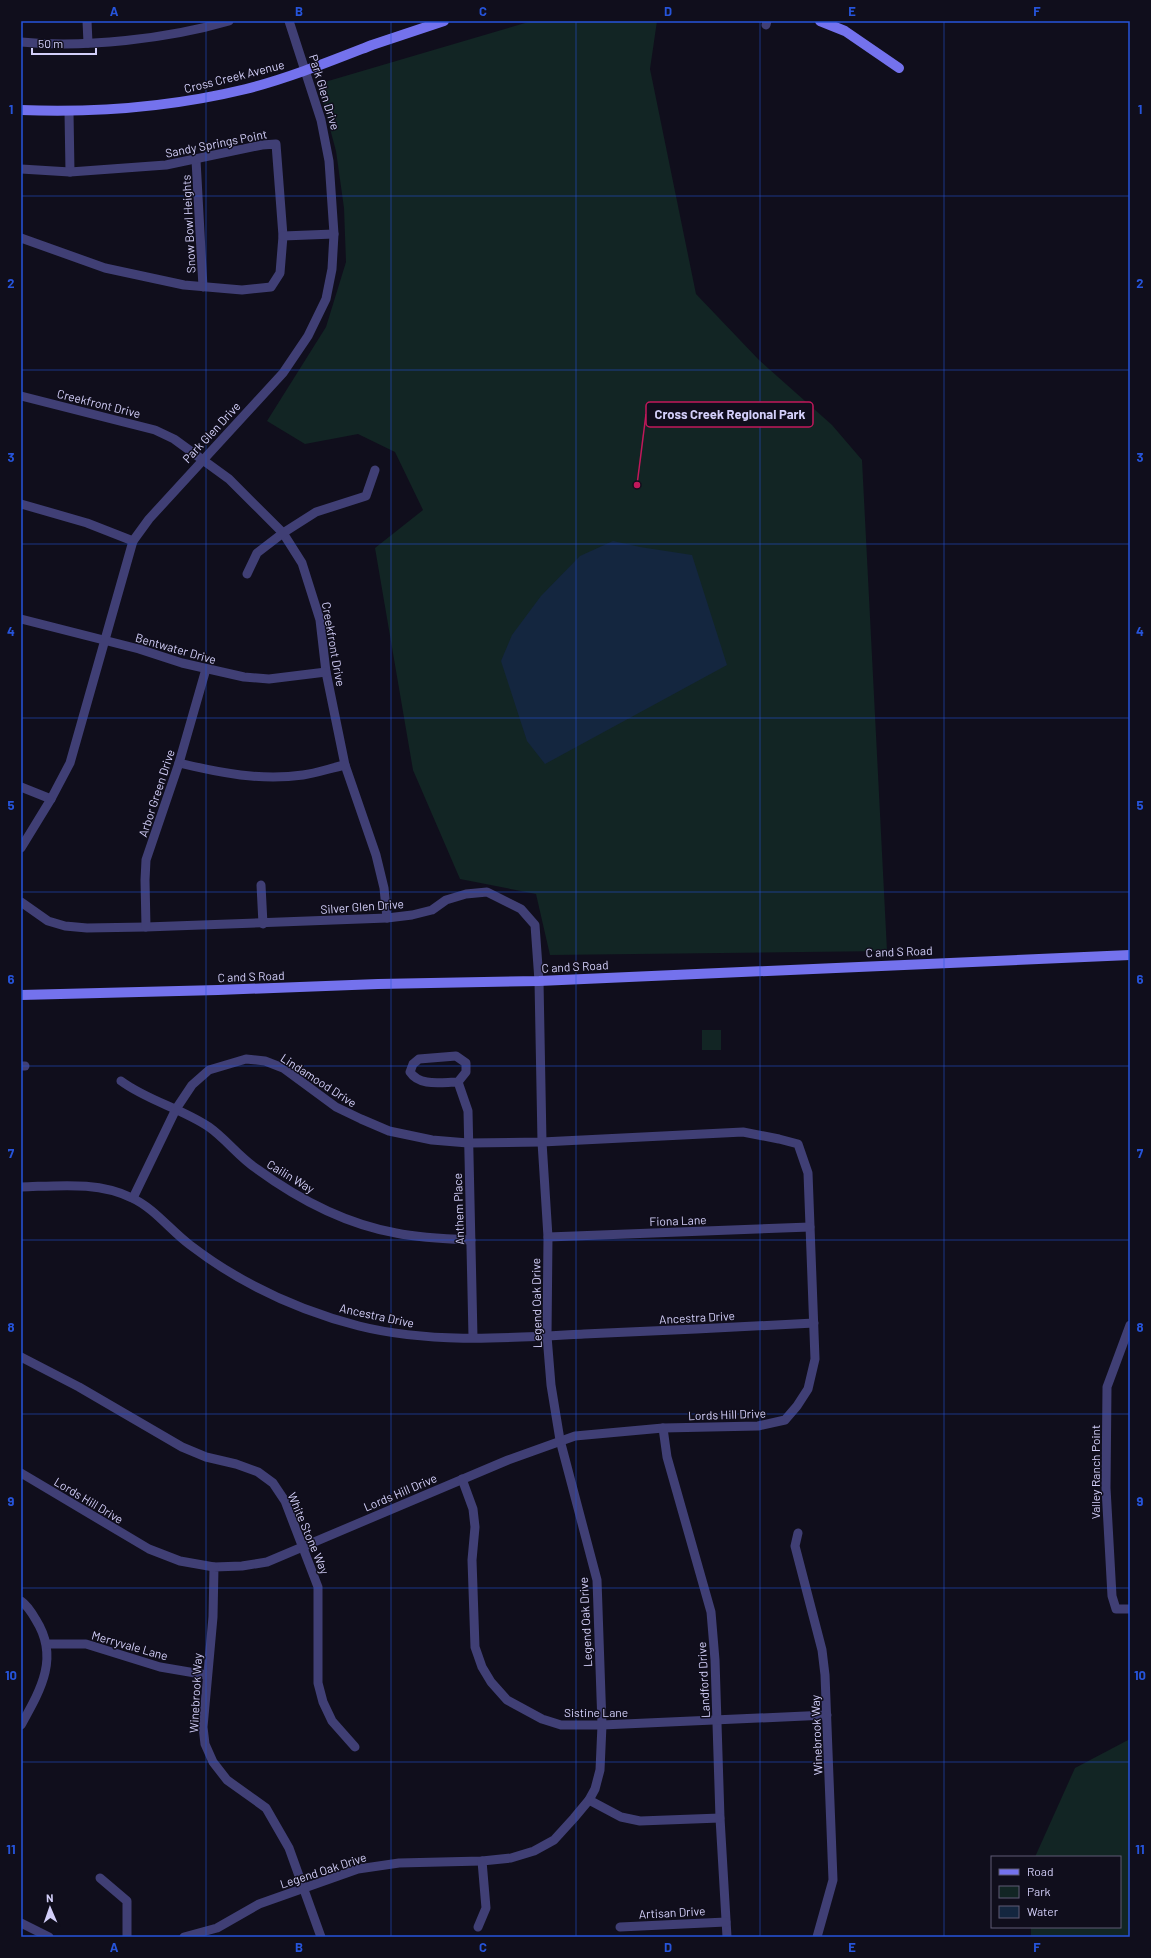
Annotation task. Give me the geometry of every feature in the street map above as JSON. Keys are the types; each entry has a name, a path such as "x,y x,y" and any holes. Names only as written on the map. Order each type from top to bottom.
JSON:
{"main road":[{"name":"Cross Creek Avenue","path":"21,110 70,112 127,109 184,102 246,89 305,71 444,21"},
{"path":"820,21 845,31 899,68"},
{"name":"C and S Road","path":"21,995 378,984 539,981 1130,955"}],"street":[{"path":"87,21 88,43"},
{"path":"21,42 88,43 161,36 229,21"},
{"name":"Park Glen Drive","path":"21,848 51,799 70,763 133,541 149,519 283,373 308,336 326,299 332,269 334,234 329,161 322,120 289,21"},
{"path":"70,112 70,172"},
{"name":"Sandy Springs Point","path":"21,169 70,172 166,165 196,160 262,145 276,144 283,236 280,272 271,287 242,290 184,285 105,268 21,238"},
{"name":"Snow Bowl Heights","path":"196,160 203,287"},
{"path":"283,236 334,234"},
{"name":"Creekfront Drive","path":"21,396 155,430 174,439 229,478 282,533 302,563 320,620 326,672 345,764 376,855 384,888 387,918"},
{"path":"247,574 257,553 282,533 316,512 366,496 375,470"},
{"path":"21,504 88,523 133,541"},
{"name":"Bentwater Drive","path":"21,619 206,669 244,677 269,679 326,672"},
{"name":"Arbor Green Drive","path":"146,928 144,880 146,860 179,763 206,669"},
{"path":"179,763 224,774 273,777 304,775 345,764"},
{"path":"21,787 51,799"},
{"path":"261,885 263,924"},
{"name":"Silver Glen Drive","path":"21,902 48,921 65,926 146,928 387,918 412,915 432,910 446,900 466,894 487,892 521,909 535,925 539,981"},
{"name":"Legend Oak Drive","path":"184,1937 217,1928 259,1904 358,1869 398,1863 482,1861 511,1858 534,1851 554,1840 588,1800 595,1789 600,1770 602,1725 597,1580 560,1440 551,1386 547,1336 548,1237 542,1142 539,981"},
{"path":"456,1056 466,1063 466,1072 458,1082 424,1082 414,1078 410,1072 413,1064 419,1059 456,1056"},
{"name":"Lindamood Drive","path":"133,1198 176,1109 192,1085 209,1070 246,1059 259,1060 283,1068 336,1107 389,1131 432,1140 468,1143 542,1142"},
{"name":"Cailin Way","path":"121,1081 136,1093 176,1109 209,1128 256,1168 284,1188 324,1210 364,1225 395,1233 471,1240"},
{"name":"Anthem Place","path":"458,1082 468,1111 473,1337"},
{"name":"Lords Hill Drive","path":"303,1546 314,1540 560,1440 600,1432 663,1428 758,1426 785,1420 797,1406 808,1389 815,1359 808,1173 798,1144 779,1138 743,1132 542,1142"},
{"name":"Ancestra Drive","path":"21,1187 75,1185 99,1187 133,1198 188,1244 227,1272 286,1302 328,1317 400,1334 473,1337 547,1336 814,1323"},
{"name":"Fiona Lane","path":"548,1237 810,1227"},
{"name":"Valley Ranch Point","path":"1130,1325 1107,1387 1106,1488 1112,1596 1116,1609 1130,1609"},
{"name":"White Stone Way","path":"21,1357 31,1360 182,1447 206,1457 236,1464 258,1472 274,1483 285,1501 318,1587 318,1683 323,1702 332,1721 355,1747"},
{"name":"Landford Drive","path":"663,1428 667,1457 711,1612 718,1719 720,1818 727,1937"},
{"name":"Lords Hill Drive","path":"21,1473 165,1557 214,1567"},
{"name":"Sistine Lane","path":"462,1479 473,1509 475,1527 472,1560 475,1647 482,1667 491,1682 507,1700 542,1719 561,1725 602,1725 827,1715"},
{"name":"Winebrook Way","path":"798,1533 795,1546 822,1650 827,1715 833,1880 817,1937"},
{"path":"214,1567 242,1566 267,1562 303,1546"},
{"name":"Winebrook Way","path":"214,1567 213,1617 203,1727 205,1744 210,1756 227,1780 266,1808 289,1848 321,1937"},
{"path":"21,1601 25,1603 41,1627 47,1644 47,1666 41,1690 21,1725"},
{"name":"Merryvale Lane","path":"47,1644 86,1644 160,1668 207,1675"},
{"path":"588,1800 621,1818 640,1821 720,1818"},
{"path":"478,1927 486,1908 482,1861"},
{"path":"100,1878 127,1901 128,1937"},
{"name":"Artisan Drive","path":"620,1927 726,1922"},
{"path":"21,1923 49,1937"}],"green space":[{"path":"532,21 657,21 650,69 696,294 759,360 832,425 862,460 887,951 550,955 536,894 460,879 413,770 375,548 423,510 395,452 358,434 305,444 267,421 326,327 346,262 344,208 336,151 318,84"},
{"path":"702,1030 721,1030 721,1050 702,1050"},
{"path":"1130,1739 1130,1937 1031,1937 1031,1928 1121,1928 1121,1856 1035,1856 1075,1768"}],"water":[{"path":"613,541 692,555 727,665 545,764 527,741 501,661 512,635 541,596 580,556"}],"place":[{"name":"Cross Creek Regional Park","path":"637,485"}]}
